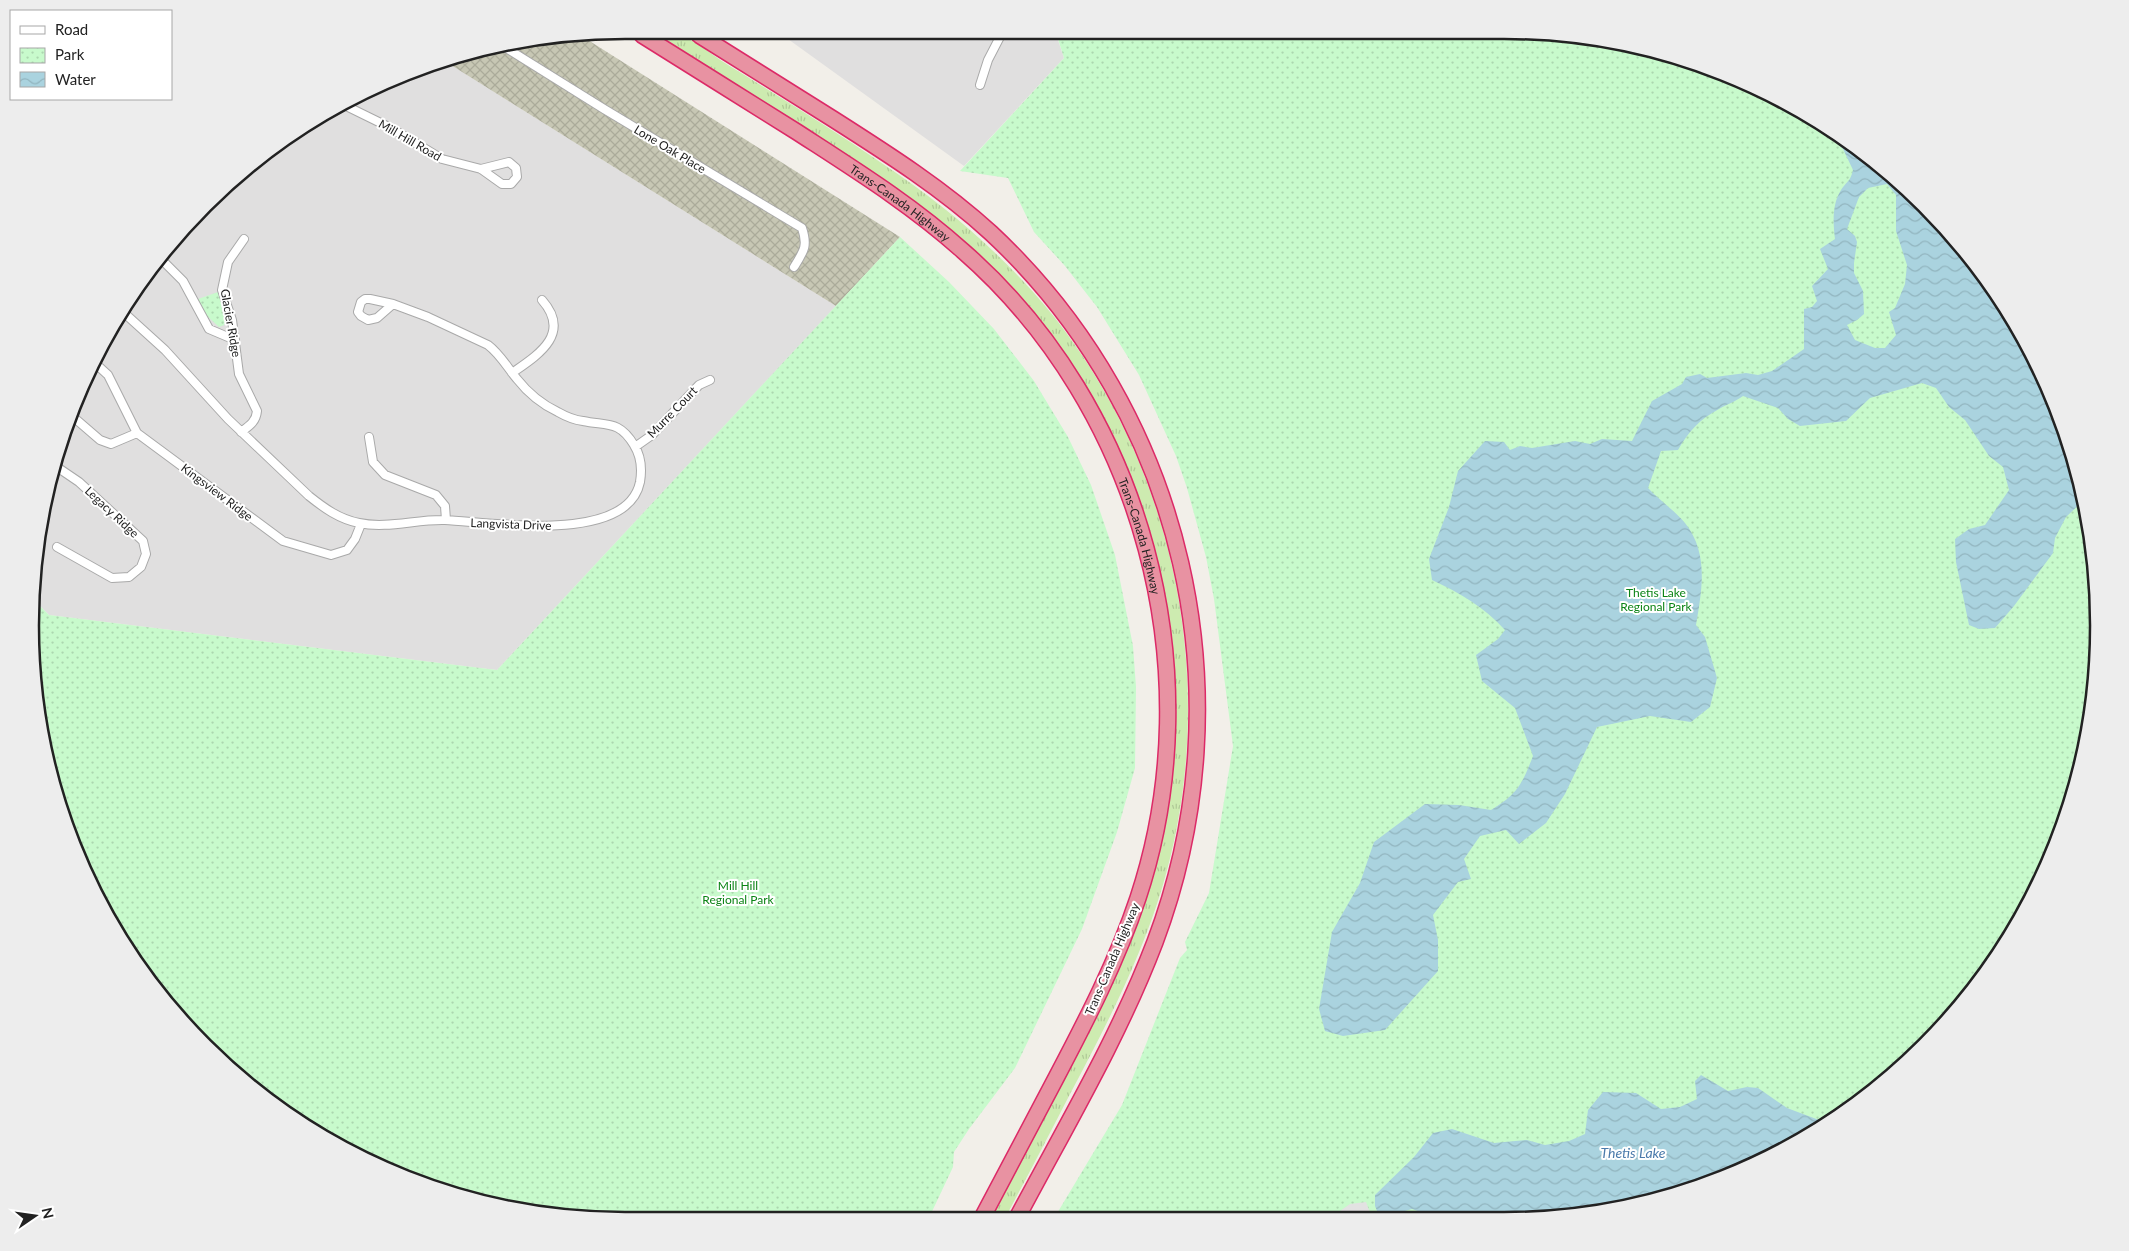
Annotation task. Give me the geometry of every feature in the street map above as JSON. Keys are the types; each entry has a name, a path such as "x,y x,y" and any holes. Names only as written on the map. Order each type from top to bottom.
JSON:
{"highway":[{"name":"Trans-Canada Highway","path":"648,39 872,180 930,222 967,253 1000,286 1053,351 1079,390 1113,455 1142,531 1157,594 1167,677 1166,764 1149,861 1138,897 1108,975 1085,1023 985,1212"},
{"path":"707,39 918,175 955,202 1024,267 1052,298 1077,333 1101,368 1122,405 1142,446 1174,533 1185,580 1193,628 1198,714 1196,759 1183,849 1174,886 1155,943 1129,1003 1020,1212"}],"street":[{"path":"980,84 988,60 999,39"},
{"name":"Lone Oak Place","path":"510,50 802,228 806,241 802,254 794,267"},
{"name":"Mill Hill Road","path":"350,108 391,128 442,159 481,169"},
{"name":"Glacier Ridge","path":"241,432 257,418 257,411 256,404 239,374 232,320 222,290 228,262 244,238"},
{"path":"165,263 183,281 209,329 235,340"},
{"path":"512,373 541,352 552,336 554,328 552,316 542,300"},
{"name":"Langvista Drive","path":"128,316 165,350 241,432 323,507 337,516 361,524 385,525 446,520 554,526 570,525 608,516 635,495 639,485 640,460 635,447 622,430 615,425 582,421 546,406 532,396 496,351 479,340 428,317 393,304"},
{"name":"Kingsview Ridge","path":"99,366 108,374 137,433 283,541 331,555 347,550 355,539 361,524"},
{"name":"Murre Court","path":"635,447 652,435 699,385 710,380"},
{"path":"76,420 100,440 111,444 137,433"},
{"path":"369,437 373,462 385,475 436,495 445,506 446,520"},
{"name":"Legacy Ridge","path":"58,547 112,578 129,577 141,567 146,554 142,541 79,482 60,469"}],"shaded area":[{"path":"788,39 1058,39 1064,58 964,166"},
{"path":"588,40 900,237 836,306 452,66 511,50"},
{"path":"452,66 836,306 497,670 49,615 40,606 40,587 50,511 59,474 83,401 117,332 138,300 160,268 184,239 239,184 268,160 332,117 401,83"},
{"path":"1366,1202 1370,1212 1339,1212 1350,1204"}],"green space":[{"path":"662,39 687,39 696,43 845,138 944,208 1017,275 1034,293 1082,356 1122,424 1153,498 1174,574 1185,652 1188,732 1180,811 1162,888 1143,942 1121,994 1008,1212 993,1212 1074,1059 1106,993 1143,906 1167,815 1176,723 1171,632 1153,543 1122,458 1078,377 1024,303 959,237 899,189"},
{"name":"Thetis Lake Regional Park","path":"1058,39 1504,39 1542,40 1618,50 1692,70 1728,83 1797,117 1861,160 1890,184 1945,239 1969,268 2012,332 2030,366 2046,401 2070,474 2079,511 2089,587 2089,664 2085,702 2079,740 2059,814 2046,850 2012,919 1969,983 1945,1012 1890,1067 1861,1091 1797,1134 1728,1168 1655,1192 1618,1201 1580,1207 1504,1212 1058,1212 1122,1105 1180,958 1187,950 1185,942 1209,893 1233,746 1214,599 1206,557 1176,456 1139,375 1097,307 1065,266 1034,232 1008,178 960,171 1064,58"},
{"name":"Mill Hill Regional Park","path":"900,237 949,282 994,329 1034,381 1068,437 1091,485 1115,555 1133,646 1136,687 1135,768 1117,832 1082,929 1015,1068 954,1152 953,1167 932,1212 626,1212 587,1211 549,1207 511,1201 474,1192 401,1168 332,1134 300,1113 268,1091 239,1067 184,1012 160,983 138,951 117,919 99,885 83,850 70,814 50,740 40,664 40,606 49,615 497,670"},
{"path":"218,292 226,319 224,325 219,327 206,315 198,299"}],"water":[{"path":"1839,145 1890,184 1945,239 1969,268 1991,300 2012,332 2030,366 2046,401 2059,437 2078,506 2066,517 2055,538 2053,553 2014,606 1995,628 1979,629 1969,625 1956,562 1955,539 1969,529 1985,525 2009,490 2003,467 1989,456 1965,420 1949,407 1936,388 1922,383 1870,398 1846,421 1800,426 1788,419 1778,408 1743,396 1706,417 1690,432 1678,450 1661,451 1648,488 1685,523 1698,547 1702,572 1696,625 1705,637 1717,678 1710,707 1691,722 1650,716 1597,727 1565,794 1546,823 1519,844 1506,830 1480,836 1464,859 1471,879 1458,882 1433,915 1438,940 1438,971 1385,1030 1343,1036 1325,1031 1319,1009 1332,932 1360,883 1374,842 1425,804 1459,805 1491,810 1507,799 1518,788 1533,756 1515,708 1482,681 1476,655 1498,639 1505,630 1489,614 1471,601 1432,580 1429,559 1449,507 1458,471 1485,441 1504,442 1510,450 1520,446 1532,448 1575,441 1590,444 1602,439 1632,441 1652,401 1682,384 1686,377 1700,374 1707,378 1746,373 1758,375 1772,371 1804,349 1804,309 1812,307 1817,301 1812,286 1828,269 1820,249 1835,239 1836,201 1841,190 1850,179 1853,170","holes":["1887,184 1896,195 1896,231 1907,265 1905,284 1895,308 1889,312 1896,335 1885,348 1875,348 1855,340 1847,325 1864,314 1863,291 1854,273 1857,242 1855,236 1847,229 1859,197 1868,188"]},
{"name":"Thetis Lake","path":"1701,1075 1728,1091 1747,1087 1758,1088 1787,1108 1819,1120 1797,1134 1728,1168 1692,1181 1618,1201 1542,1211 1504,1212 1421,1212 1412,1209 1401,1212 1378,1212 1375,1206 1375,1195 1414,1157 1433,1133 1452,1129 1494,1143 1527,1140 1545,1145 1569,1141 1585,1134 1588,1110 1603,1092 1636,1093 1661,1109 1680,1107 1697,1099 1695,1081"}]}
